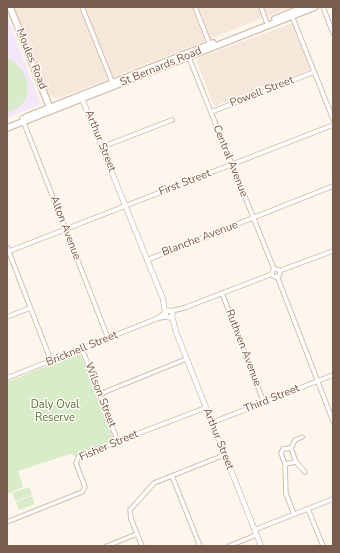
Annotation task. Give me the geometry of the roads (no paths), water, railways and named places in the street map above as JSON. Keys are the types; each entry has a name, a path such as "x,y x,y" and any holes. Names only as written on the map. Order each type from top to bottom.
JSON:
{"main road":[{"name":"Moules Road","path":"10,7 50,109"},
{"name":"St Bernards Road","path":"7,124 22,120 82,97 267,24 304,7"},
{"name":"St Bernards Road","path":"295,12 315,7"},
{"name":"St Bernards Road","path":"7,128 22,120"}],"street":[{"path":"82,7 113,84"},
{"path":"195,7 211,46"},
{"path":"261,7 267,24"},
{"path":"323,7 333,33"},
{"path":"295,12 314,72 333,119"},
{"name":"Central Avenue","path":"188,55 274,269"},
{"name":"Powell Street","path":"211,112 314,72"},
{"name":"Arthur Street","path":"82,97 260,546"},
{"name":"Alton Avenue","path":"22,120 108,338"},
{"path":"102,147 172,120"},
{"name":"First Street","path":"8,250 333,125"},
{"name":"Blanche Avenue","path":"147,260 333,186"},
{"path":"8,250 51,361"},
{"path":"277,276 272,274 274,269 279,271 333,251"},
{"path":"279,271 277,276 333,421"},
{"name":"Bricknell Street","path":"7,378 272,274"},
{"name":"Ruthven Avenue","path":"222,293 264,403"},
{"path":"7,317 30,308"},
{"name":"Wilson Street","path":"82,349 118,442"},
{"path":"100,394 186,359"},
{"name":"Third Street","path":"212,423 333,375"},
{"name":"Fisher Street","path":"7,522 82,492 85,487 76,463 77,458 205,408"},
{"path":"302,438 295,440 291,448 296,462 304,472"},
{"path":"291,448 286,448 281,452 285,464 286,494 294,514"},
{"path":"142,546 130,514 131,507 151,485 224,455"},
{"path":"285,464 296,462"},
{"path":"172,476 200,546"},
{"path":"254,530 333,499"},
{"path":"308,509 323,546"},
{"path":"107,546 137,534"},
{"path":"229,546 256,535"}],"park label":[{"name":"Daly Oval Reserve","path":"55,411"}]}
